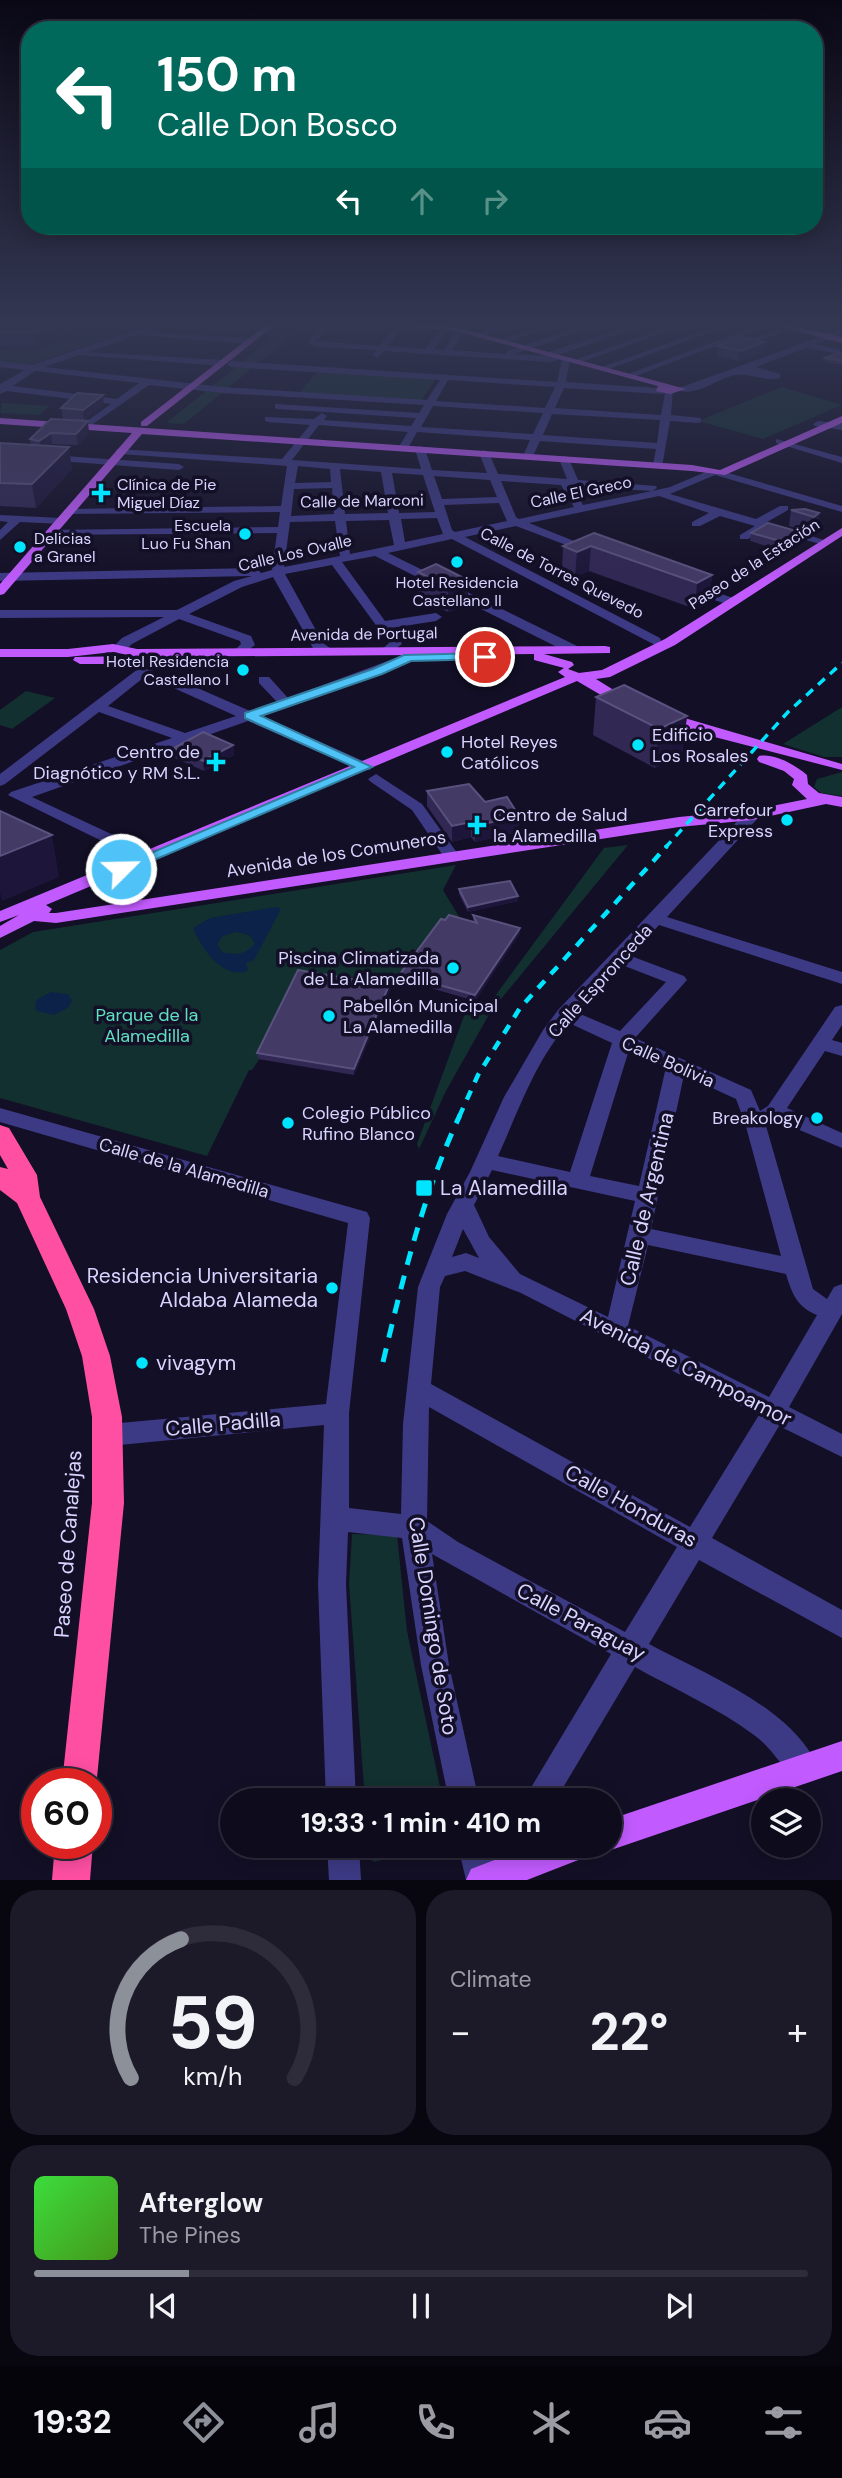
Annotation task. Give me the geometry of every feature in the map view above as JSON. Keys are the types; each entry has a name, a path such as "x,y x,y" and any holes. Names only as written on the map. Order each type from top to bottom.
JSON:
{"highway":[{"name":"Paseo de Canalejas","path":"2,1123 24,1175 27,1197 80,1309 96,1356 109,1435 108,1503 82,1768"},
{"name":"Paseo de Canalejas","path":"0,1175 27,1197"},
{"path":"71,1880 73,1859"}],"main road":[{"path":"0,591 7,576 50,533 121,451 164,413"},
{"path":"782,443 842,413"},
{"path":"0,419 145,427"},
{"path":"0,419 90,423 714,469"},
{"path":"782,443 842,419"},
{"name":"Calle El Greco","path":"714,469 782,443"},
{"path":"404,446 529,454 564,459 658,463"},
{"name":"Paseo de la Estación","path":"624,655 670,642 842,531"},
{"name":"Paseo de la Estación","path":"624,655 686,630"},
{"path":"0,933 74,889 141,860 370,773 561,685 575,673 579,658 605,650 624,655"},
{"name":"Avenida de Portugal","path":"120,653 605,650"},
{"path":"0,653 97,656"},
{"path":"0,660 120,653"},
{"name":"Avenida de Portugal","path":"120,653 160,659 542,657 575,673"},
{"path":"575,673 605,674 624,655"},
{"path":"575,673 666,727 777,763 802,778 840,767"},
{"path":"605,674 613,685 644,706 688,726 840,767"},
{"path":"802,778 800,785 804,792 834,803"},
{"name":"Avenida de los Comuneros","path":"38,908 42,918 56,918 679,822 834,803"},
{"path":"0,917 38,908"},
{"path":"622,1830 842,1756"},
{"path":"482,1880 519,1858"}],"street":[{"path":"90,423 104,413"},
{"path":"272,413 268,418 660,446"},
{"path":"325,413 303,439 290,466 274,573 318,645 327,651"},
{"path":"371,413 422,416"},
{"path":"404,446 424,413"},
{"path":"529,454 546,413"},
{"path":"588,413 698,420"},
{"path":"658,463 668,413"},
{"path":"818,424 842,427"},
{"path":"782,443 842,460"},
{"path":"421,449 447,532 453,536"},
{"path":"121,451 290,466"},
{"path":"484,453 510,517 516,522 602,555"},
{"path":"40,457 111,462 335,466 645,487 670,498 824,542"},
{"path":"564,459 573,480 568,482"},
{"path":"335,466 341,559 396,645 387,651"},
{"path":"714,469 842,509"},
{"name":"Calle El Greco","path":"453,536 661,492 693,483 714,469"},
{"path":"386,470 400,547"},
{"path":"568,482 574,502 580,509"},
{"path":"289,486 337,485"},
{"path":"437,502 502,500"},
{"path":"744,537 784,508"},
{"path":"696,524 718,512"},
{"name":"Calle de Marconi","path":"284,519 441,515"},
{"path":"0,518 284,519"},
{"path":"0,537 17,519"},
{"path":"50,533 284,519"},
{"name":"Calle Los Ovalle","path":"120,653 127,641 252,575 274,573 453,536"},
{"name":"Calle de Torres Quevedo","path":"453,536 655,641"},
{"path":"377,552 572,649"},
{"path":"7,576 252,575"},
{"path":"679,583 732,602"},
{"path":"0,614 181,614 246,639 248,645 240,652"},
{"path":"383,625 436,617"},
{"path":"19,796 377,671 409,657"},
{"path":"0,781 160,659"},
{"path":"264,680 286,703"},
{"path":"172,682 370,773 417,807 453,857"},
{"path":"98,707 185,738"},
{"path":"0,787 118,843 141,860"},
{"name":"Calle Espronceda","path":"442,1257 463,1204 538,1053 565,1014 752,814"},
{"path":"656,919 842,978"},
{"path":"578,1181 622,1041 678,979 620,958"},
{"path":"755,1122 775,1111 842,1012"},
{"name":"Calle Bolivia","path":"565,1014 744,1095 755,1122 803,1293 814,1304 836,1302"},
{"path":"819,1043 842,1050"},
{"name":"Calle de Argentina","path":"615,1331 676,1066"},
{"path":"775,1111 842,1141"},
{"name":"Calle de la Alamedilla","path":"2,1123 359,1218 337,1413"},
{"path":"486,1161 648,1196"},
{"name":"Avenida de Campoamor","path":"463,1204 482,1245 504,1270 530,1287 842,1446"},
{"path":"639,1235 779,1265 794,1265"},
{"path":"466,1262 463,1257 465,1251 470,1247 482,1245"},
{"path":"442,1257 466,1262"},
{"name":"Calle Domingo de Soto","path":"442,1257 429,1287 418,1389 414,1527 435,1665 461,1788"},
{"name":"Avenida de Campoamor","path":"466,1262 530,1287"},
{"path":"546,1788 774,1412 836,1302"},
{"name":"Calle Honduras","path":"418,1389 842,1625"},
{"path":"337,1413 332,1584 340,1788"},
{"name":"Calle Padilla","path":"109,1435 337,1413"},
{"name":"Calle Paraguay","path":"336,1518 414,1527 449,1551 777,1732 793,1750 804,1769"},
{"path":"344,1858 345,1880"},
{"path":"477,1858 482,1880"}],"green space":[{"path":"0,413 42,413 39,415"},
{"path":"179,413 198,413 184,424 166,423"},
{"path":"718,413 824,413 763,439 698,421"},
{"path":"26,691 55,698 12,729 0,725 0,710"},
{"path":"842,707 842,757 824,757 783,744"},
{"path":"842,772 842,796 821,793 814,787 817,779"},
{"path":"628,845 491,1011 446,1091 419,1149 417,1144 465,1013 481,1015 604,848"},
{"name":"Parque de la Alamedilla","path":"456,865 443,890 461,920 420,952 412,949 408,954 417,957 397,984 316,972 252,1070 249,1070 207,1156 0,1098 0,950 33,932"},
{"path":"352,1534 397,1535 407,1631 440,1788 364,1788 349,1584"},
{"path":"369,1858 390,1858 374,1862"}],"water":[{"path":"276,907 281,909 254,960 246,963 248,970 245,972 236,972 220,966 201,944 193,928 210,918","holes":["236,932 249,935 255,943 240,953 222,952 217,944 223,936"]},
{"path":"51,992 68,994 72,1000 69,1007 54,1015 37,1011 36,1000"}],"building":[{"path":"51,419 88,421 76,434 51,433 39,441 30,439"},
{"path":"0,443 69,447 32,484 0,483"},
{"path":"805,509 819,513 814,517 791,510"},
{"path":"768,523 800,532 784,542 751,533"},
{"path":"594,533 712,575 697,583 591,546 577,552 563,546"},
{"path":"436,564 468,580 448,587 418,572"},
{"path":"624,685 687,716 659,729 596,697"},
{"path":"203,732 233,745 203,761 174,748"},
{"path":"469,784 485,802 507,797 519,816 475,826 471,822 452,826 427,791"},
{"path":"0,811 52,835 0,856"},
{"path":"510,881 518,896 468,907 459,889"},
{"name":"Piscina Climatizada de La Alamedilla","path":"449,915 477,923 473,915 520,928 475,995 400,974 441,919 445,920"},
{"name":"Pabellón Municipal La Alamedilla","path":"298,970 389,985 354,1069 257,1053"}],"railway":[{"path":"665,848 788,712 842,663"},
{"path":"459,1117 478,1075 520,1008 667,846"},
{"path":"383,1362 406,1268 425,1206 460,1115"}],"place":[{"name":"Clínica de Pie Miguel Díaz","path":"101,493"},
{"name":"Escuela Luo Fu Shan","path":"245,534"},
{"name":"Delicias a Granel","path":"20,547"},
{"name":"Hotel Residencia Castellano II","path":"457,562"},
{"name":"Hotel Residencia Castellano I","path":"243,670"},
{"name":"Edificio Los Rosales","path":"638,745"},
{"name":"Hotel Reyes Católicos","path":"447,752"},
{"name":"Centro de Diagnótico y RM S.L.","path":"216,762"},
{"name":"Carrefour Express","path":"787,820"},
{"name":"Centro de Salud la Alamedilla","path":"477,825"},
{"name":"Piscina Climatizada de La Alamedilla","path":"453,968"},
{"name":"Pabellón Municipal La Alamedilla","path":"329,1016"},
{"name":"Breakology","path":"817,1118"},
{"name":"Colegio Público Rufino Blanco","path":"288,1123"},
{"name":"La Alamedilla","path":"424,1188"},
{"name":"Residencia Universitaria Aldaba Alameda","path":"332,1288"},
{"name":"vivagym","path":"142,1363"}],"route":[{"path":"121,869 365,767 250,716 409,657 485,657"}]}
